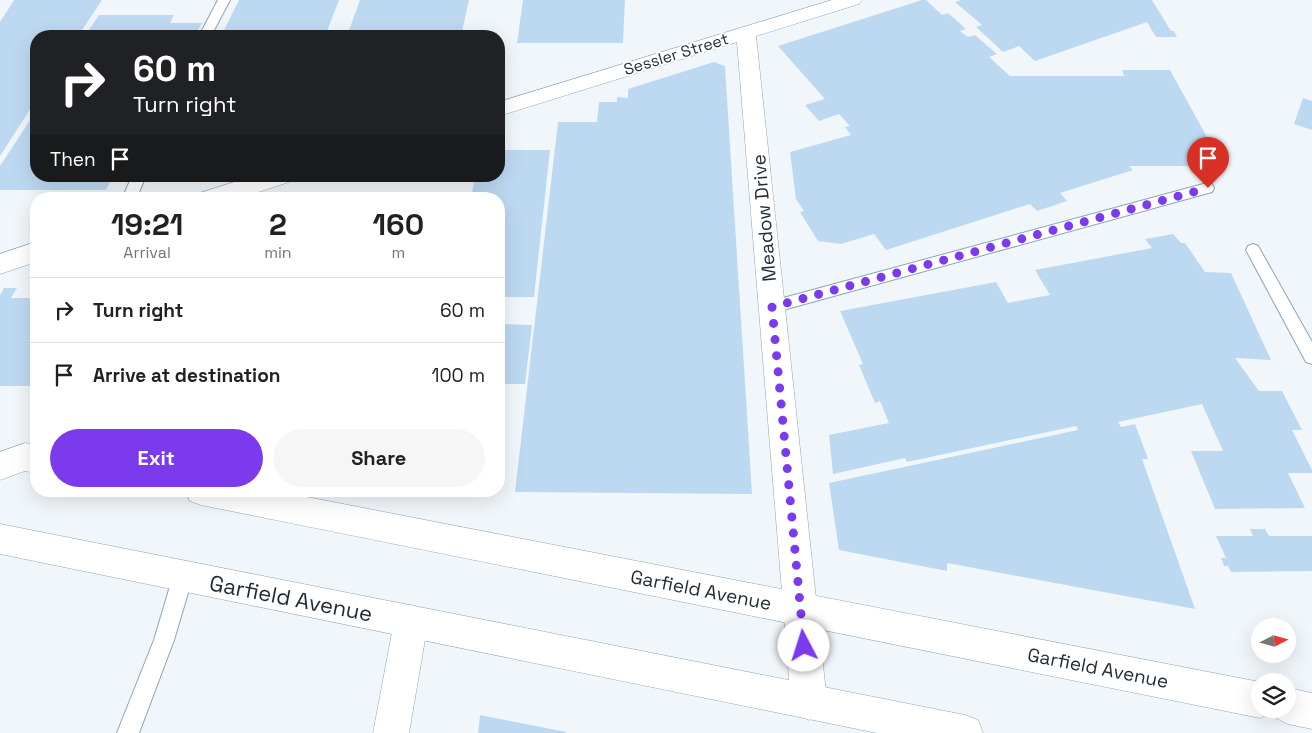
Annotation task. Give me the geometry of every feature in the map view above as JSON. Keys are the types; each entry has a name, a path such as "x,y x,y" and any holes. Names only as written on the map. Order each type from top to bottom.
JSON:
{"main road":[{"name":"Sessler Street","path":"505,107 852,0"},
{"name":"Meadow Drive","path":"746,32 809,702"},
{"path":"230,192 262,182"},
{"path":"0,264 30,254"},
{"path":"0,466 25,457 30,458"},
{"name":"Garfield Avenue","path":"231,497 1251,698"},
{"name":"Garfield Avenue","path":"0,539 956,732"},
{"path":"391,733 411,622"},
{"path":"1296,708 1312,711"}],"lane":[{"path":"208,30 224,0"},
{"path":"772,307 1208,188"},
{"path":"1253,250 1312,357"},
{"path":"128,733 164,640 184,576"}],"building":[{"path":"14,0 102,0 82,30 30,30 30,109 0,156 0,22"},
{"path":"239,0 339,0 327,30 224,30"},
{"path":"360,0 469,0 462,30 349,30"},
{"path":"523,0 625,0 623,43 517,43"},
{"path":"926,0 942,15 948,13 966,29 960,31 968,37 975,35 997,54 989,57 1010,76 1124,76 1122,70 1170,70 1223,166 1129,166 1133,170 1060,193 1067,201 1037,211 1030,204 886,250 874,234 841,244 818,241 800,212 804,211 796,199 790,152 851,135 845,127 850,126 839,114 819,121 805,105 825,99 778,46"},
{"path":"961,0 1152,0 1171,31 1174,31 1177,37 1156,37 1147,22 1035,61 1019,46 1003,52 976,27 982,25 955,2"},
{"path":"99,15 174,15 170,23 202,23 198,30 89,30"},
{"path":"714,62 725,66 752,494 515,492 558,122 597,122 599,102 617,102 617,97 628,98 628,89"},
{"path":"1303,98 1312,101 1312,130 1294,124"},
{"path":"30,120 30,182 110,182 106,190 0,190 0,166"},
{"path":"505,150 550,150 534,297 505,297 505,192 472,192 474,182 505,182"},
{"path":"1173,234 1181,243 1185,243 1205,272 1231,273 1271,360 1235,358 1259,391 1282,391 1302,430 1292,430 1312,473 1288,473 1305,508 1215,509 1191,451 1223,451 1202,404 1118,422 1121,427 1135,424 1148,459 1142,459 1195,609 947,563 947,571 839,550 829,483 1078,430 1076,426 907,462 905,458 833,474 829,435 889,423 880,401 875,403 859,365 863,364 840,311 996,282 1008,303 1050,295 1035,270 1152,248 1145,239"},
{"path":"4,288 17,288 11,298 30,298 30,386 0,386 0,295"},
{"path":"505,324 532,325 525,384 505,384"},
{"path":"1250,529 1265,529 1269,536 1312,536 1312,571 1231,572 1228,566 1224,566 1221,558 1226,558 1216,536 1253,536"},
{"path":"480,715 566,732 566,733 478,733"}],"route":[{"path":"804,646 772,307 1208,188"}]}
